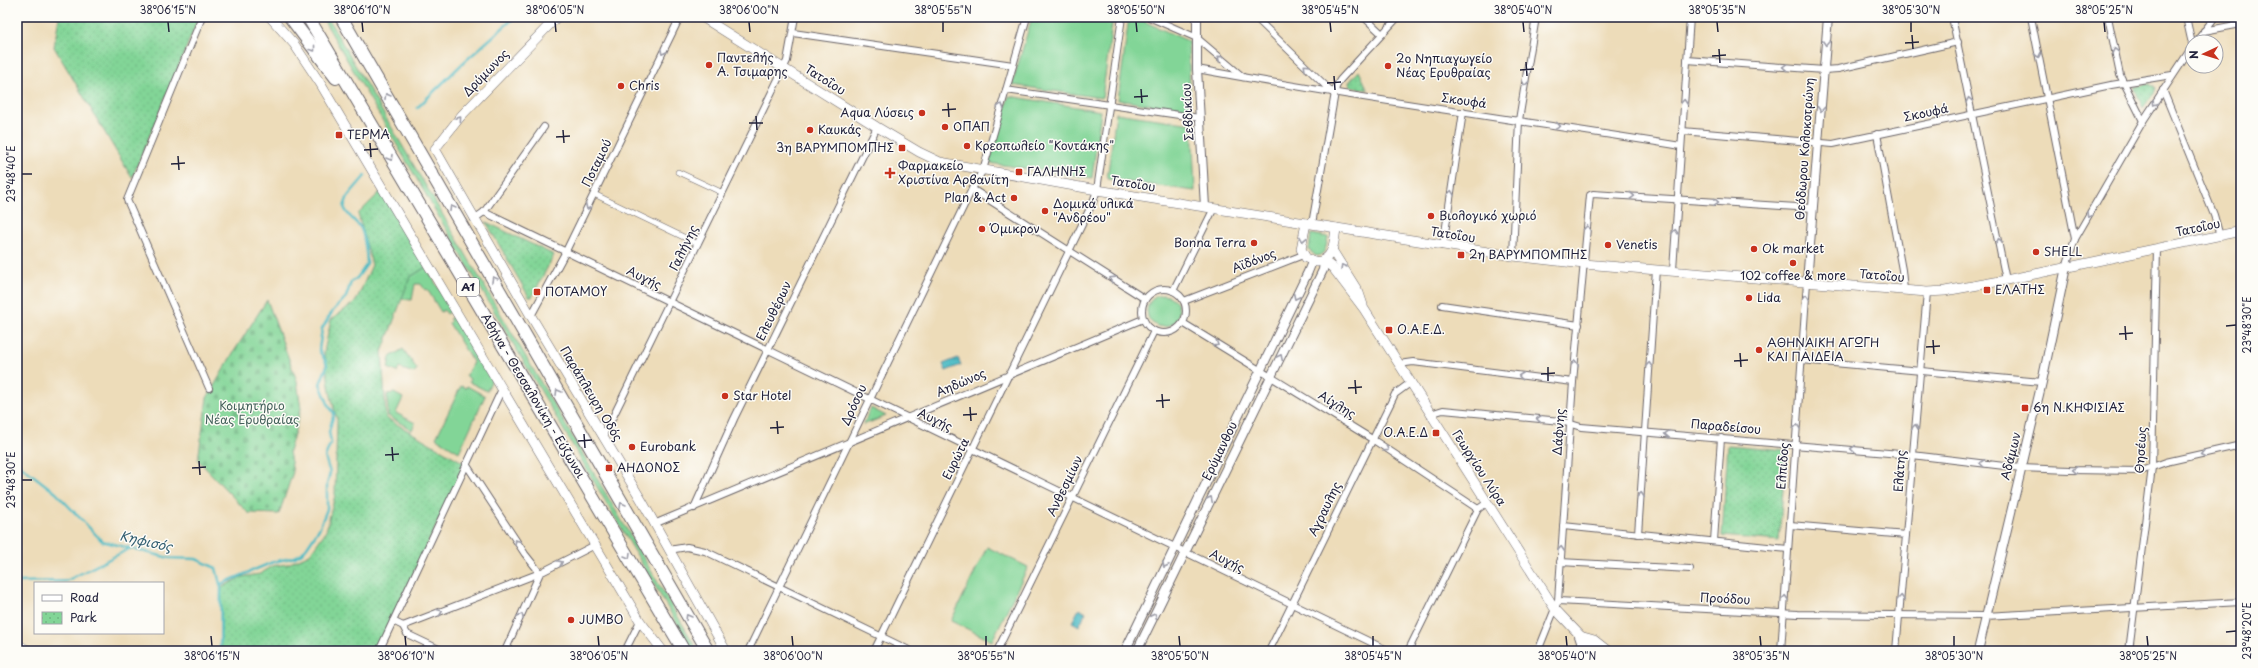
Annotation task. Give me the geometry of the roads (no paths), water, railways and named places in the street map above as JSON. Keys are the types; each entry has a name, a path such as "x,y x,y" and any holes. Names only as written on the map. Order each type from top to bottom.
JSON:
{"highway":[{"path":"290,17 363,112"},
{"name":"Αθήνα - Θεσσαλονίκη - Εύζωνοι","path":"308,17 684,651"},
{"name":"Αθήνα - Θεσσαλονίκη - Εύζωνοι","path":"341,17 472,242 628,516 708,651"},
{"path":"349,17 374,74"}],"main road":[{"path":"270,17 294,44 320,83 640,621 663,651"},
{"name":"Δρύμωνος","path":"434,149 461,116 557,17"},
{"name":"Τατοΐου","path":"702,17 877,127 932,159 983,170 1097,190 1513,256 1584,264 1673,270 1927,292 1945,291 2006,280 2241,231"},
{"name":"Παράπλευρη Οδός","path":"434,149 654,524 726,651"},
{"path":"1309,223 1301,249 1303,255 1312,262 1324,261"},
{"name":"Ερύμανθου","path":"1324,261 1329,257 1332,250 1336,228"},
{"name":"Γεωργίου Λύρα","path":"1332,250 1359,294 1364,309"},
{"name":"Γεωργίου Λύρα","path":"1324,261 1333,268 1364,309 1487,503 1556,605 1579,636 1595,651"},
{"name":"Γεωργίου Λύρα","path":"1579,636 1594,640 1608,651"},
{"path":"17,644 29,651"}],"street":[{"path":"202,17 127,200 209,388"},
{"name":"Ποταμού","path":"531,316 565,253 680,17"},
{"name":"Γαλήνης","path":"602,436 784,68 790,53 795,17"},
{"name":"Δρόσου","path":"748,651 869,399 972,189 983,170 1027,17"},
{"name":"Ευρώτα","path":"874,651 1009,375 1097,190 1122,17"},
{"name":"Σκουφά","path":"1149,17 1196,38 1244,78"},
{"name":"Σεβδικίου","path":"1197,17 1196,38 1200,118 1209,207"},
{"path":"1255,17 1334,94"},
{"path":"1364,17 1382,34"},
{"path":"1309,223 1334,94 1340,80 1398,17"},
{"path":"1513,256 1519,120 1536,17"},
{"path":"1673,270 1690,17"},
{"name":"Θεόδωρου Κολοκοτρώνη","path":"1807,282 1828,17"},
{"path":"1952,17 2006,280"},
{"path":"2031,17 2075,239"},
{"path":"2108,17 2124,84 2143,120"},
{"path":"2186,17 2190,34"},
{"path":"2202,34 2215,17"},
{"path":"2204,31 2241,24"},
{"path":"793,33 1013,65"},
{"path":"1687,60 1824,70 1857,66 1958,42"},
{"path":"2066,267 2075,239 2143,120 2184,58"},
{"name":"Σκουφά","path":"1197,70 1334,94 1519,120 1681,146"},
{"name":"Σκουφά","path":"1682,131 1833,144 2047,98 2172,75"},
{"path":"1006,90 1200,118"},
{"path":"2163,90 2214,216 2220,236"},
{"path":"1443,246 1463,112"},
{"path":"474,219 484,212 544,127"},
{"name":"Ελευθέρων","path":"694,508 767,350 877,127"},
{"path":"1877,134 1902,270 1904,290"},
{"path":"678,172 723,193"},
{"path":"972,189 1146,299"},
{"path":"594,194 698,244"},
{"name":"Δάφνης","path":"1538,651 1556,605 1573,382 1590,195 1677,199"},
{"path":"1677,199 1813,208"},
{"path":"1173,291 1209,207"},
{"name":"Αυγής","path":"484,212 565,253 1389,651"},
{"name":"Θησέως","path":"2129,651 2152,467 2157,249"},
{"name":"Αϊδόνος","path":"1184,301 1303,255"},
{"name":"Ερύμανθου","path":"1137,651 1323,270 1324,261"},
{"name":"Ερύμανθου","path":"1125,651 1312,262"},
{"name":"Αδάμων","path":"1978,651 1985,616 2042,382 2066,267"},
{"path":"1638,534 1656,269"},
{"name":"Ελπίδος","path":"1781,651 1807,282"},
{"path":"1158,290 1173,291 1184,301 1186,316 1183,323 1170,333 1154,331 1143,319 1143,305 1146,299 1158,290"},
{"name":"Ελάτης","path":"1896,651 1927,292"},
{"path":"1442,305 1579,325"},
{"name":"Αηδώνος","path":"654,524 1143,319"},
{"name":"Αίγλης","path":"1183,323 1372,439 1478,509"},
{"name":"Ανθεσμίων","path":"997,651 1154,331"},
{"path":"1801,360 2042,382"},
{"path":"1399,364 1413,362 1573,382"},
{"name":"Αγραυλης","path":"1269,651 1395,394 1410,383"},
{"path":"379,651 502,389"},
{"name":"Παραδείσου","path":"1430,414 1443,410 1561,421 1581,427 1795,444 1912,455 2021,468 2133,471 2241,445"},
{"path":"1714,541 1722,438"},
{"path":"466,464 475,474 525,554 540,573"},
{"path":"1408,651 1478,509 1487,503"},
{"path":"1563,526 1788,549"},
{"path":"1790,526 1906,535"},
{"path":"403,626 540,573 595,545"},
{"path":"669,550 687,547 701,549 779,589 911,651"},
{"path":"1560,562 1690,569"},
{"path":"504,651 540,573"},
{"name":"Προόδου","path":"1556,605 1783,614 1985,616 2241,602"},
{"path":"393,621 403,626 407,634 443,651"},
{"path":"625,651 640,621"},
{"path":"1579,636 1584,651"}],"water":[{"path":"958,358 961,365 946,371 943,364"},
{"path":"1079,609 1086,612 1079,626 1072,622"}],"waterway":[{"path":"417,108 463,63 515,17"},
{"path":"221,584 273,562 295,557 302,553 319,529 327,509 327,484 330,473 325,457 331,442 329,432 334,413 329,406 320,384 327,366 319,350 322,329 332,312 346,297 351,282 357,278 367,264 363,234 358,224 347,213 344,207 348,196 365,176"},
{"name":"Κηφισός","path":"17,463 56,493 102,541 169,558 196,559 216,568 221,588 220,651"},
{"path":"17,582 66,581 129,549"}],"place":[{"name":"Παντελής Α. Τσιμαρης","path":"709,65"},
{"name":"2ο Νηπιαγωγείο Νέας Ερυθραίας","path":"1388,66"},
{"name":"Chris","path":"621,86"},
{"name":"Aqua Λύσεις","path":"922,113"},
{"name":"ΟΠΑΠ","path":"945,127"},
{"name":"Καυκάς","path":"810,130"},
{"name":"ΤΕΡΜΑ","path":"339,135"},
{"name":"Κρεοπωλείο \"Κοντάκης\"","path":"967,146"},
{"name":"3η ΒΑΡΥΜΠΟΜΠΗΣ","path":"902,148"},
{"name":"ΓΑΛΗΝΗΣ","path":"1019,172"},
{"name":"Φαρμακείο Χριστίνα Αρβανίτη","path":"890,173"},
{"name":"Plan & Act","path":"1014,198"},
{"name":"Δομικά υλικά \"Ανδρέου\"","path":"1045,211"},
{"name":"Βιολογικό χωριό","path":"1431,216"},
{"name":"Όμικρον","path":"982,229"},
{"name":"Bonna Terra","path":"1254,243"},
{"name":"Venetis","path":"1608,245"},
{"name":"Ok market","path":"1754,249"},
{"name":"SHELL","path":"2036,252"},
{"name":"2η ΒΑΡΥΜΠΟΜΠΗΣ","path":"1461,255"},
{"name":"102 coffee & more","path":"1793,263"},
{"name":"ΕΛΑΤΗΣ","path":"1987,290"},
{"name":"ΠΟΤΑΜΟΥ","path":"537,292"},
{"name":"Lida","path":"1749,298"},
{"name":"Ο.Α.Ε.Δ.","path":"1389,330"},
{"name":"ΑΘΗΝΑΙΚΗ ΑΓΩΓΗ ΚΑΙ ΠΑΙΔΕΙΑ","path":"1759,350"},
{"name":"Star Hotel","path":"725,396"},
{"name":"6η Ν.ΚΗΦΙΣΙΑΣ","path":"2025,408"},
{"name":"Ο.Α.Ε.Δ","path":"1436,433"},
{"name":"Eurobank","path":"632,447"},
{"name":"ΑΗΔΟΝΟΣ","path":"609,468"},
{"name":"JUMBO","path":"571,620"}],"park label":[{"name":"Κοιμητήριο Νέας Ερυθραίας","path":"252,413"}]}
